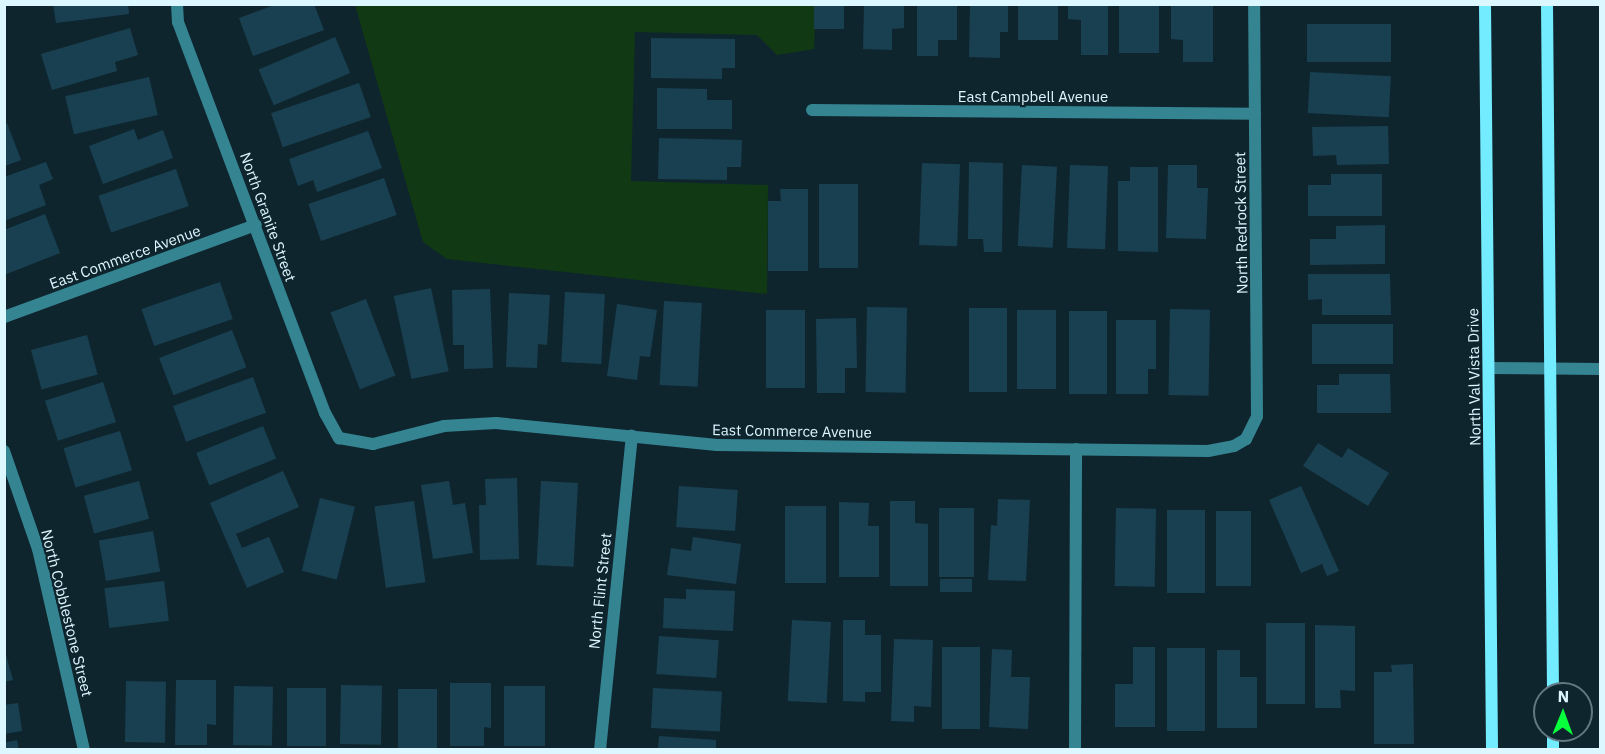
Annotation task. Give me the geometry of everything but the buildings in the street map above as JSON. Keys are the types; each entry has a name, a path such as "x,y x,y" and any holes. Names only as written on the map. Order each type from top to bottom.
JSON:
{"main road":[{"name":"North Val Vista Drive","path":"1485,4 1492,750"},
{"path":"1547,4 1553,682"}],"street":[{"name":"North Granite Street","path":"177,4 178,22 325,412 339,438"},
{"name":"North Redrock Street","path":"1246,439 1253,428 1258,403 1254,4"},
{"name":"East Campbell Avenue","path":"812,110 1255,114"},
{"name":"East Commerce Avenue","path":"4,317 256,225"},
{"path":"1489,368 1600,369"},
{"name":"East Commerce Avenue","path":"339,438 373,444 428,429 496,423 717,445 1208,451 1234,446 1246,439"},
{"name":"North Flint Street","path":"600,750 632,436"},
{"path":"1075,750 1076,449"},
{"name":"North Cobblestone Street","path":"4,451 38,549 84,750"}],"green space":[{"path":"355,5 816,5 814,49 777,55 757,35 635,32 631,181 768,185 767,294 447,259 423,242"}]}
